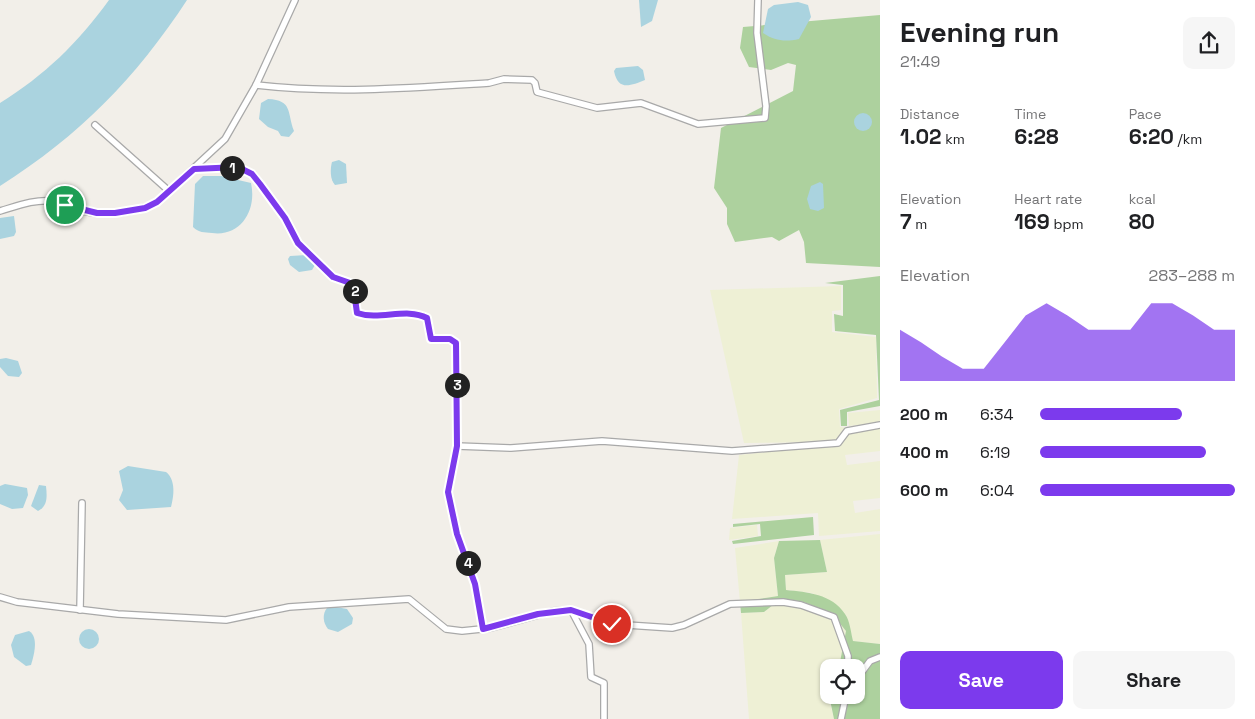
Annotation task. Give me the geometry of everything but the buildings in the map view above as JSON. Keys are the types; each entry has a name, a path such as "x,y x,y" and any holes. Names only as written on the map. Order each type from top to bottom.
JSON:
{"street":[{"path":"0,211 40,200 55,201 85,211 115,213 145,208 169,191 225,139 256,86 295,0"},
{"path":"256,86 324,90 532,80 535,83 537,92 597,108 641,102 698,124 765,118 766,106 757,33 758,0"},
{"path":"95,125 169,191"},
{"path":"194,169 238,167 252,174 285,218 298,243 333,277 353,284 357,313 378,316 419,314 427,318 431,339 450,339 456,343 457,446 448,492 457,534 475,584 483,629"},
{"path":"457,446 511,448 602,441 732,451 838,443 847,432 880,425"},
{"path":"80,610 82,503"},
{"path":"0,597 16,602 80,610 226,620 289,607 409,599 446,629 462,631 483,629 538,614 571,610 612,624 672,628 684,625 726,604 782,602 801,605 834,617 848,659"},
{"path":"571,610 589,644 590,676 604,683 604,719"},
{"path":"865,668 870,661 880,657"},
{"path":"841,719 844,704"}],"green space":[{"path":"880,15 880,267 806,263 804,242 799,230 779,241 772,237 735,242 727,224 727,208 714,188 721,128 793,91 796,65 788,63 771,70 749,67 740,48 743,27"},
{"path":"880,276 880,406 847,412 847,426 841,426 840,410 879,400 876,335 835,331 834,314 843,316 843,285 825,283"},
{"path":"841,286 841,310 832,311 832,332 876,337 877,398 839,409 840,427 848,428 836,442 744,443 710,290"},
{"path":"880,410 880,423 849,426 848,413"},
{"path":"880,428 880,451 845,455 847,465 880,461 880,498 853,501 855,513 880,509 880,531 819,536 818,513 732,519 739,455 838,444 847,434"},
{"path":"813,517 814,535 733,544 732,541 761,536 760,524 733,527 733,524"},
{"path":"757,525 758,536 729,540 730,528"},
{"path":"880,534 880,644 853,641 846,615 812,593 786,590 785,575 827,572 820,540"},
{"path":"820,540 827,572 785,575 786,590 819,595 833,602 840,607 847,617 853,641 880,644 880,719 834,719 831,704 865,704 865,659 841,659 846,631 833,615 798,601 784,606 773,605 764,612 741,613 740,602 778,596 774,558 779,541"},
{"path":"779,541 774,558 778,596 740,602 735,548"},
{"path":"793,601 808,603 819,612 833,615 846,631 841,659 820,659 820,704 830,704 834,719 749,719 741,613 764,612 773,605 784,606"}],"water":[{"path":"109,0 187,0 147,55 104,103 55,147 0,186 0,103 32,81 60,57"},
{"path":"639,0 658,0 652,21 641,27"},
{"path":"798,2 808,5 811,17 799,39 780,40 763,33 768,9 774,5"},
{"path":"638,66 643,70 645,80 630,85 618,82 614,71 616,68"},
{"path":"268,99 282,102 288,109 294,131 289,137 281,136 278,131 268,127 259,119 261,103"},
{"path":"863,113 869,116 872,122 869,128 863,131 857,128 854,122 857,116"},
{"path":"339,160 346,164 347,183 335,185 331,177 331,165 332,162"},
{"path":"203,176 221,176 251,183 252,203 249,212 245,220 231,231 222,233 206,232 193,227 195,184"},
{"path":"820,182 823,184 824,208 818,211 810,209 807,199 811,186"},
{"path":"14,216 16,232 14,236 0,239 0,218"},
{"path":"307,255 313,258 315,265 312,270 299,272 290,265 288,259 290,256"},
{"path":"6,358 18,361 22,373 19,377 8,376 0,367 0,359"},
{"path":"128,466 166,472 173,484 171,507 127,510 119,500 123,490 119,471"},
{"path":"5,484 27,488 28,495 23,508 12,509 0,504 0,486"},
{"path":"39,485 46,486 47,497 44,506 38,511 31,506"},
{"path":"331,606 347,609 353,618 352,624 338,632 328,629 324,616 325,610"},
{"path":"89,629 96,632 99,639 96,646 89,649 82,646 79,639 82,632"},
{"path":"29,631 34,637 35,646 31,665 26,666 14,657 11,645 15,635"}],"route":[{"path":"65,205 97,213 115,213 145,208 157,202 194,169 238,167 252,174 285,218 298,243 333,277 353,284 357,313 385,316 419,314 427,318 431,339 440,341 450,339 456,343 457,446 448,492 457,534 475,584 483,629 538,614 571,610 612,624"}]}
